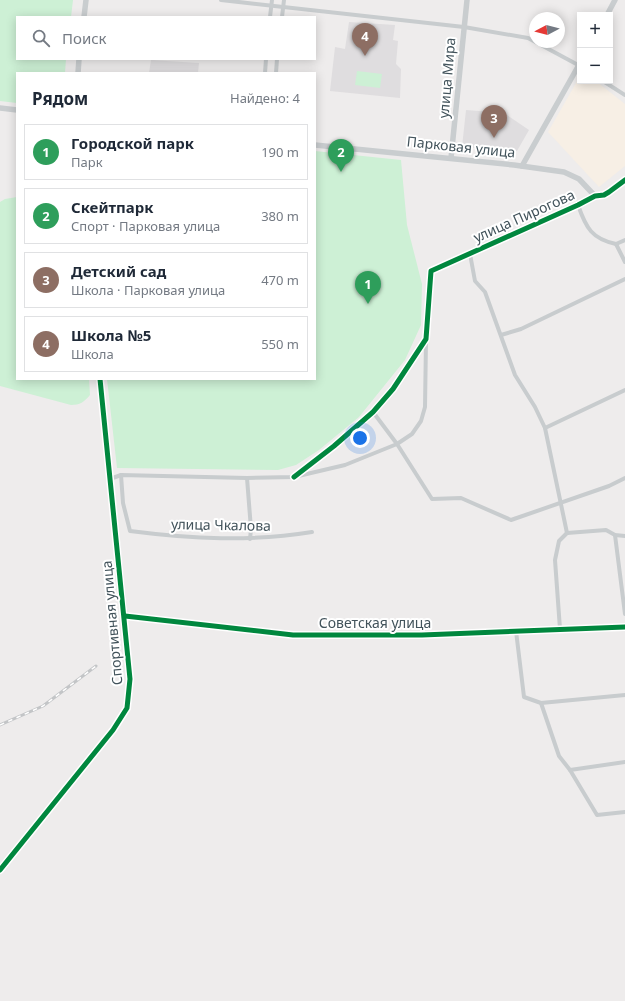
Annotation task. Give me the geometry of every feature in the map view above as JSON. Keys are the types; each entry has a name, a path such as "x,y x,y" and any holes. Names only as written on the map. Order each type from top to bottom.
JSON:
{"street":[{"path":"84,16 86,0"},
{"path":"221,0 464,27 528,38 577,63"},
{"path":"270,16 272,0"},
{"path":"282,16 284,0"},
{"name":"улица Мира","path":"451,158 467,0"},
{"path":"609,12 615,0"},
{"path":"78,72 79,60"},
{"path":"265,72 266,60"},
{"path":"276,72 277,60"},
{"path":"522,166 577,70"},
{"path":"608,84 625,95"},
{"path":"0,108 16,110"},
{"name":"Парковая улица","path":"316,145 451,158 568,173 579,179 595,196"},
{"name":"улица Пирогова","path":"426,339 430,271 595,196 604,195 625,180"},
{"path":"578,205 582,218 595,236 601,240 616,244 625,240"},
{"path":"616,244 625,262"},
{"path":"470,254 475,281 485,292 516,375 536,407 545,428 567,533"},
{"path":"501,335 521,329 625,279"},
{"path":"294,477 334,446 373,412 393,388 426,339"},
{"path":"110,479 121,475 247,478 294,477 345,465 397,444 412,434 421,421 425,407 426,339"},
{"name":"Спортивная улица","path":"0,870 113,730 127,708 130,679 125,616 100,380"},
{"path":"545,428 625,390"},
{"path":"373,412 397,444 432,500 461,498 511,520 561,501 609,486 625,478"},
{"name":"улица Чкалова","path":"121,475 123,503 130,531 185,538 250,539 312,532"},
{"path":"247,478 252,528 250,539"},
{"path":"560,629 555,560 559,541 567,533 606,530 615,535 625,536"},
{"path":"615,535 625,614"},
{"name":"Советская улица","path":"125,616 292,635 422,635 625,627"},
{"path":"516,631 524,697 540,703 625,695"},
{"path":"540,703 559,756 570,770 597,815 625,812"},
{"path":"570,770 625,762"}],"shaded area":[{"path":"349,22 395,25 393,40 398,41 396,64 401,69 400,98 330,91 335,47 345,49"},
{"path":"151,60 199,63 198,72 149,72"},
{"path":"577,81 577,84 600,84 625,104 625,166 599,187 548,132"},
{"path":"466,110 504,113 529,130 517,151 462,147"}],"green space":[{"path":"0,0 73,0 71,16 16,16 16,60 66,60 65,72 16,72 16,103 0,101"},
{"path":"357,71 382,74 380,88 355,85"},
{"path":"316,151 401,160 407,225 422,284 421,325 405,360 359,417 319,450 296,465 278,470 117,468 107,380 316,380"},
{"path":"16,197 16,380 89,380 90,395 79,404 71,405 0,386 0,202 5,199"}],"railway":[{"path":"0,725 43,706 96,666"}],"cycle path":[{"path":"294,477 334,446 373,412 393,389 426,339 431,271 595,196 604,195 625,180"},
{"path":"0,870 113,730 127,708 130,679 100,380"},
{"path":"125,616 293,635 422,635 625,627"}],"place":[{"name":"Школа №5","path":"365,56"},
{"name":"Детский сад","path":"494,138"},
{"name":"Скейтпарк","path":"341,172"},
{"name":"Городской парк","path":"368,304"}]}
